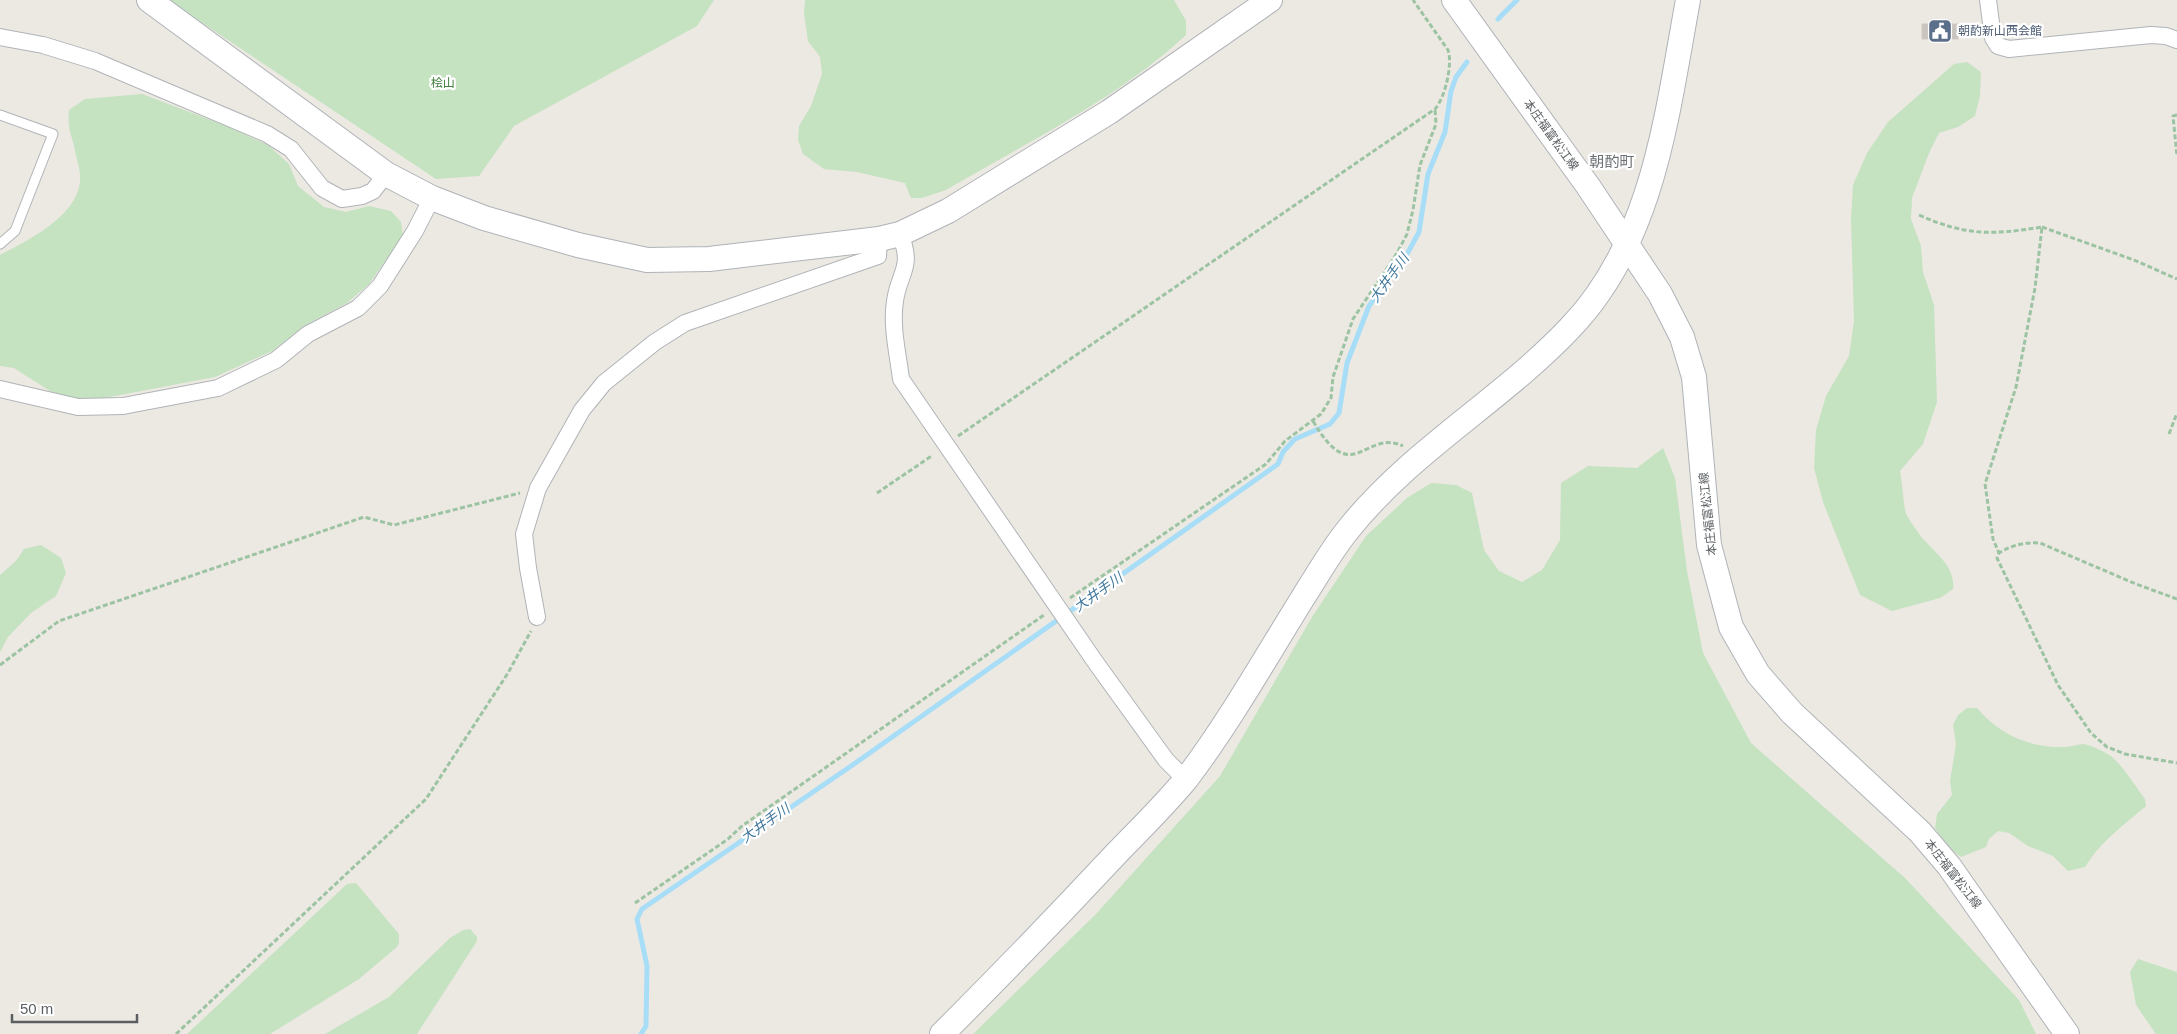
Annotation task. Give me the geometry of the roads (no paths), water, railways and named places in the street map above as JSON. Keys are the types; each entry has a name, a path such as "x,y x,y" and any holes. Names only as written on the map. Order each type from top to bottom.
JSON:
{"street":[{"path":"149,0 386,174 432,198 484,218 578,246 647,260 709,259 890,236 948,211 1109,112 1270,0"},
{"name":"本庄福富松江線","path":"1454,0 1588,186 1660,294 1682,337 1694,377 1709,545 1731,627 1758,674 1792,713 1920,832 1949,866 2067,1034"},
{"path":"942,1034 1036,940 1186,780 1346,532 1388,486 1539,358 1572,327 1606,281 1627,244 1647,195 1660,142 1688,0"},
{"path":"1988,0 1993,38 1998,46 2009,48 2151,35 2166,36 2177,40"},
{"path":"0,37 43,45 95,61 267,134 291,149 322,188 342,199 362,196 373,191 386,174"},
{"path":"0,389 78,407 123,406 218,388 276,360 308,334 358,308 380,286 415,232 432,198"},
{"path":"890,236 906,249 906,270 895,300 894,331 901,379 942,447 1062,612 1096,663 1166,760 1186,780"},
{"path":"537,617 524,534 538,488 588,404 604,383 655,342 686,322 878,256 890,236"}],"lane":[{"path":"0,115 52,134 15,231 0,244"}],"waterway":[{"name":"大井手川","path":"1498,19 1517,0"},
{"name":"大井手川","path":"641,1034 646,1026 647,966 637,919 642,909 854,764 1278,464 1283,452 1295,439 1330,424 1339,413 1347,363 1369,306 1405,258 1419,232 1428,174 1445,132 1451,91 1456,77 1467,62"}],"place":[{"name":"朝酌新山西会館","path":"1940,31"}],"district":[{"name":"朝酌町","path":"1612,162"}],"park label":[{"name":"桧山","path":"443,83"}]}
